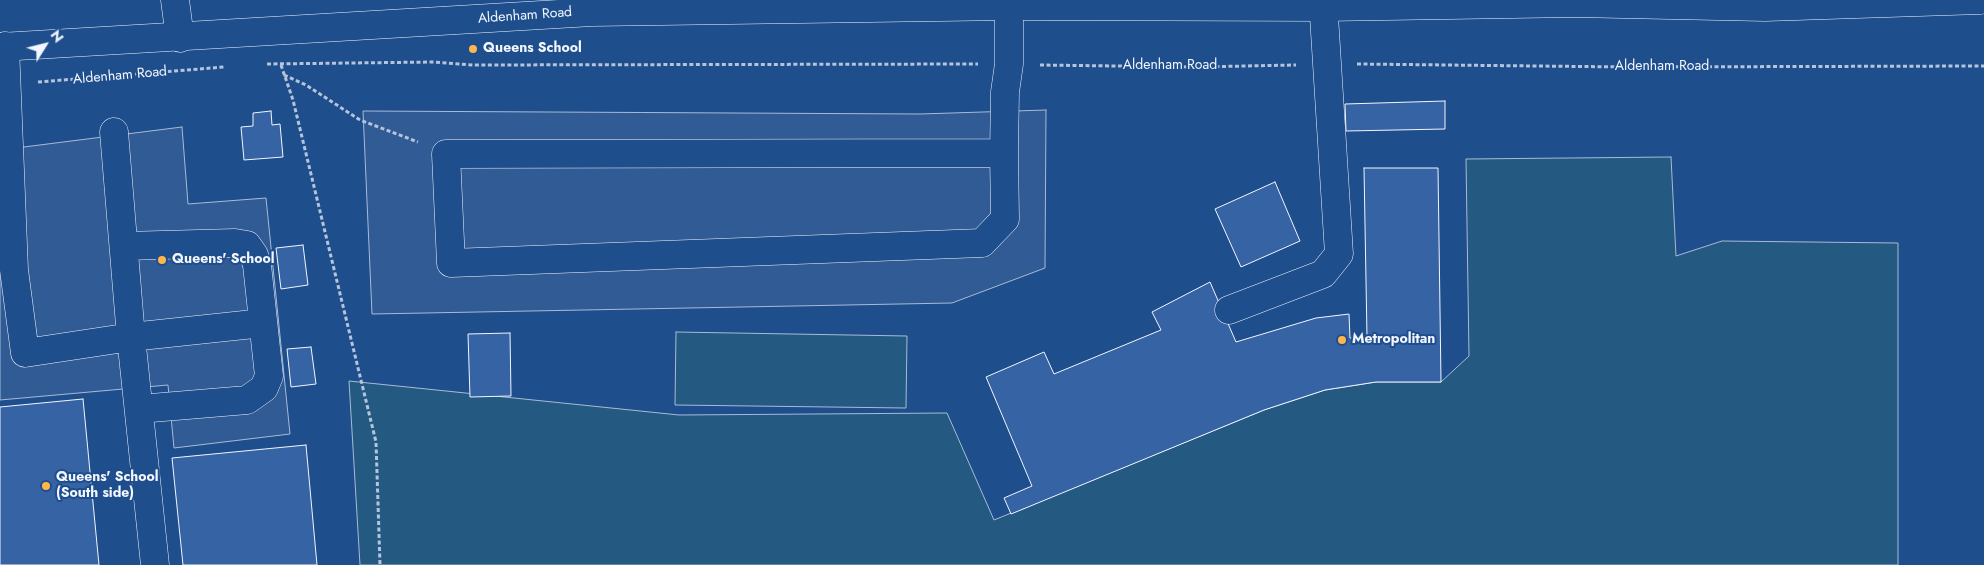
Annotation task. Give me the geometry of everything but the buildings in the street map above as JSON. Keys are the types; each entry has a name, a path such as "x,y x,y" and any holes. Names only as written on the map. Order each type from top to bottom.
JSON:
{"main road":[{"path":"175,0 180,38"},
{"name":"Aldenham Road","path":"3,47 180,38 592,12 916,4 1010,6 1575,3 1766,7 1980,0"},
{"path":"1229,310 1323,274 1339,254 1324,3"},
{"path":"1004,153 446,154 451,263 982,243 1005,219 1005,92 1009,64 1010,6"},
{"path":"3,47 14,270 26,353 131,337 263,322"},
{"path":"114,132 125,246 131,337 155,565"},
{"path":"125,246 235,243 247,245 254,255 257,265 269,376 264,388 247,400 139,409"}],"path":[{"path":"380,565 376,442 292,100 281,65 424,62 473,65 978,64"},
{"name":"Aldenham Road","path":"1037,65 1196,68 1303,64"},
{"name":"Aldenham Road","path":"1350,64 1626,67 1984,66"},
{"name":"Aldenham Road","path":"42,82 229,67"},
{"path":"283,74 306,85 360,120 446,154"}],"shaded area":[{"path":"1046,110 1045,268 952,303 372,314 363,111 920,114"},
{"path":"182,127 188,204 266,198 290,434 174,448 168,385 0,400 0,150"},
{"path":"1671,157 1676,256 1722,241 1898,243 1898,565 360,565 349,381 679,415 947,413 994,520 1264,410 1325,390 1376,382 1441,382 1469,356 1466,159"},
{"path":"676,332 907,336 906,408 675,405"}],"place":[{"name":"Queens School","path":"473,49"},
{"name":"Queens' School","path":"162,260"},
{"name":"Metropolitan","path":"1342,340"},
{"name":"Queens' School (South side)","path":"46,486"}]}
